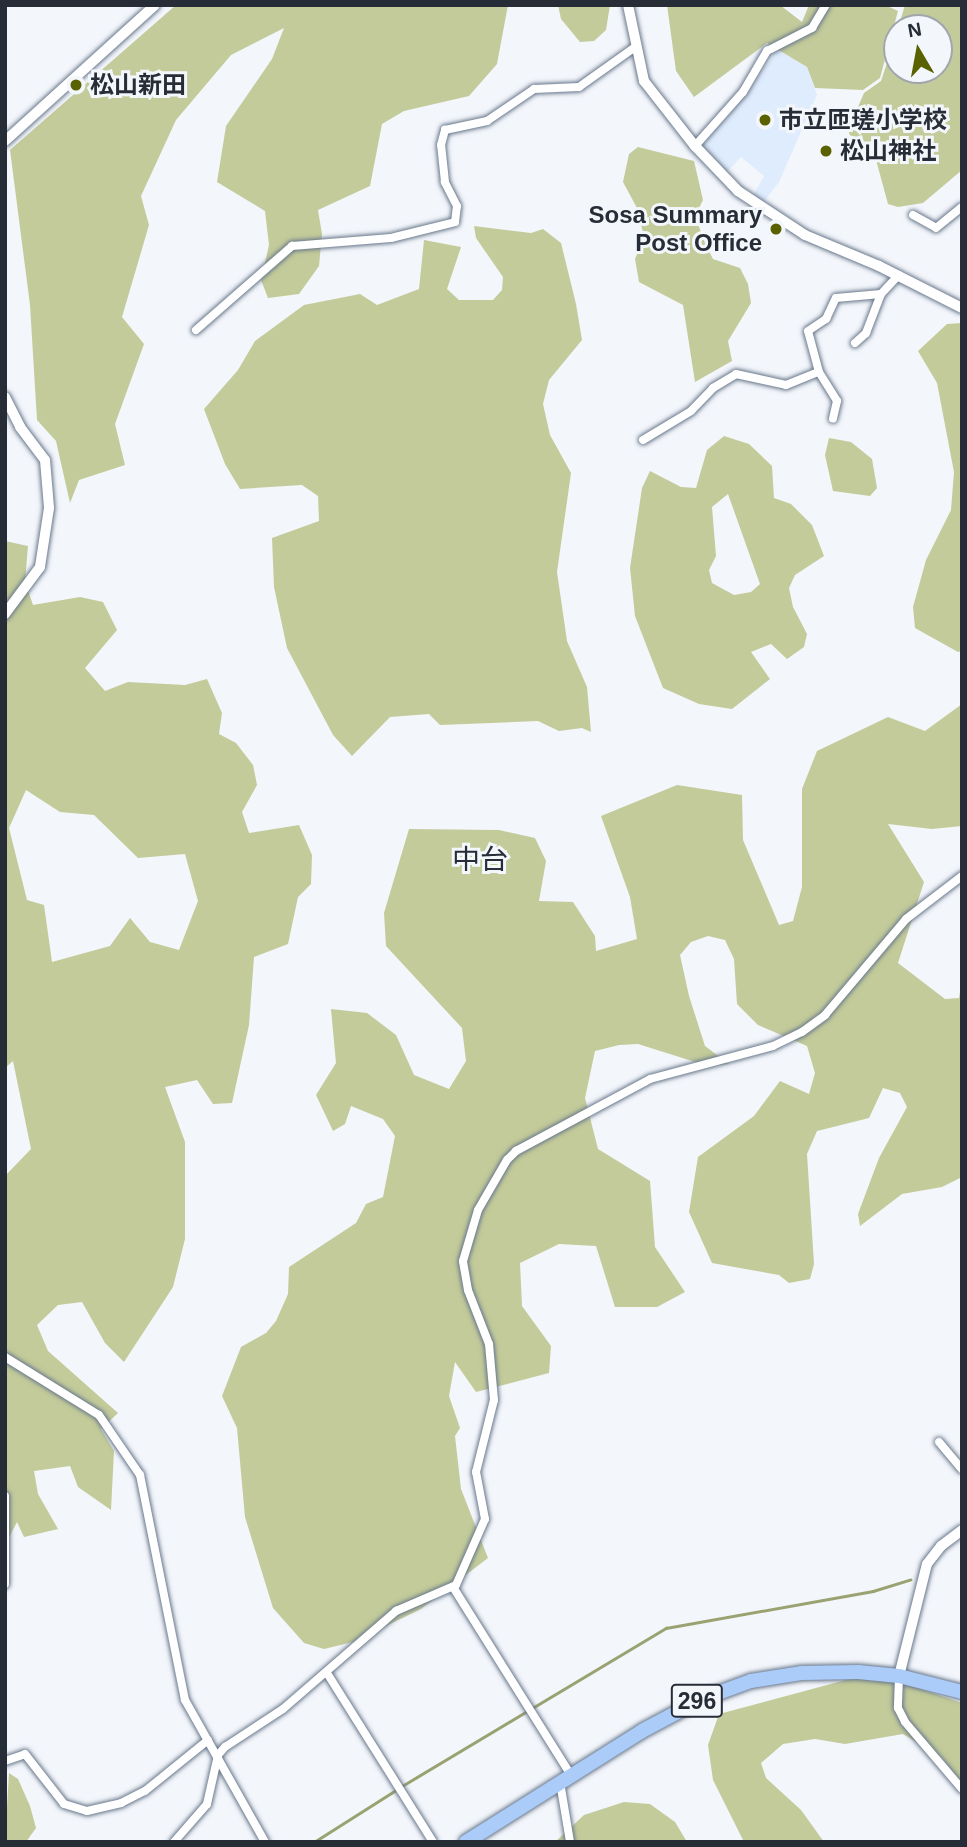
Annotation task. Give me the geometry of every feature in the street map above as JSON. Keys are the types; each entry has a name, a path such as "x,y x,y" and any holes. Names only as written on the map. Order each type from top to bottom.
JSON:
{"highway":[{"name":"296","path":"466,1842 672,1714 751,1681 802,1673 899,1676 962,1692"}],"main road":[{"path":"5,141 155,5"},
{"path":"628,5 644,81 695,146 738,191 795,229 899,275 962,308"},
{"path":"5,397 20,427 46,460 48,508 40,566 5,614"},
{"path":"899,1676 927,1564 940,1546 962,1530"}],"street":[{"path":"695,146 743,92 767,51 812,28 826,5"},
{"path":"196,330 292,246 391,238 455,222 457,206 443,170 441,145 445,130 487,121 534,89 579,87 635,47"},
{"path":"913,215 936,228 962,207"},
{"path":"855,343 866,333 881,294 899,275"},
{"path":"832,419 837,401 819,372 808,331 826,319 836,298 881,294"},
{"path":"643,440 691,411 713,388 736,374 786,384 819,372"},
{"path":"174,1842 207,1804 218,1755 327,1673 396,1611 453,1587 485,1519 477,1472 494,1400 489,1344 468,1290 463,1261 478,1210 500,1170 516,1151 650,1079 796,1036 825,1015 906,919 962,876"},
{"path":"5,1357 99,1415 139,1475 177,1671 191,1713 218,1755 228,1780 265,1842"},
{"path":"939,1442 962,1469"},
{"path":"5,1496 5,1584"},
{"path":"453,1587 565,1779 570,1842"},
{"path":"327,1673 433,1842"},
{"path":"899,1676 898,1708 905,1722 962,1789"},
{"path":"5,1761 24,1754 64,1804 87,1811 121,1803 145,1791 208,1740"}],"shaded area":[{"name":"市立匝瑳小学校","path":"777,49 807,67 817,95 779,182 763,203 753,196 764,176 741,157 727,172 702,145 749,91"}],"green space":[{"path":"176,5 508,5 497,64 469,96 404,111 382,124 370,186 318,210 322,234 319,266 299,294 268,298 261,280 269,245 265,211 217,182 226,126 272,59 284,28 231,55 176,120 141,196 149,225 122,317 144,344 115,424 125,465 79,480 70,503 56,441 37,420 30,305 10,150"},
{"path":"558,5 610,5 606,30 594,41 580,42 561,19"},
{"path":"667,5 780,5 802,22 809,5 885,5 898,11 897,14 883,14 883,67 880,78 863,90 815,88 807,67 767,43 694,97 676,71"},
{"path":"905,5 962,5 962,170 923,203 898,207 888,204 872,145 852,141 848,130 864,93 881,81 883,75 883,84 953,84 953,14 902,14"},
{"path":"638,147 694,161 703,200 695,216 705,243 713,259 740,268 748,284 751,303 728,341 732,361 695,382 683,305 639,282 635,259 644,237 637,208 623,182 629,154"},
{"path":"474,226 531,233 543,229 561,243 576,304 582,340 549,380 543,404 550,435 571,473 557,572 567,641 587,687 591,732 582,728 559,731 538,721 440,725 429,714 390,717 352,756 333,735 287,648 274,587 272,538 319,521 318,496 302,485 240,489 225,464 204,409 238,370 255,341 304,305 360,294 377,305 419,289 424,240 461,247 447,289 459,300 493,300 502,290 503,277 476,238"},
{"path":"962,323 962,651 958,652 915,628 913,607 926,560 951,510 954,472 937,383 918,351 947,324"},
{"path":"724,436 749,444 772,466 774,498 791,504 812,525 824,556 795,575 789,588 793,607 807,634 804,647 787,659 771,644 751,652 770,679 732,709 699,704 663,688 635,616 630,568 642,488 650,471 681,487 696,488 707,450","holes":["728,494 760,584 751,592 734,595 712,583 709,570 716,556 712,507"]},
{"path":"829,438 851,442 872,459 877,488 870,496 833,491 825,455"},
{"path":"5,541 28,546 25,582 33,605 80,597 103,602 117,630 85,668 105,691 128,682 185,685 207,679 222,713 219,734 236,743 253,765 257,785 242,812 249,833 299,825 312,855 311,884 298,897 288,944 254,957 249,1025 232,1103 213,1104 197,1080 165,1087 185,1142 185,1239 173,1287 124,1362 105,1343 82,1302 58,1305 37,1325 48,1351 118,1413 101,1429 114,1451 111,1510 78,1487 70,1466 34,1471 38,1494 58,1529 24,1537 17,1522 5,1545 5,1176 31,1149 13,1061 5,1068","holes":["26,790 60,812 94,815 138,858 185,854 198,901 179,950 150,942 130,918 110,946 52,962 44,905 27,900 9,828"]},
{"path":"962,704 962,826 932,829 888,824 924,882 898,963 945,999 959,998 962,978 962,1177 942,1187 902,1194 860,1226 858,1214 879,1158 907,1107 900,1093 883,1088 869,1118 817,1131 807,1154 814,1264 810,1279 789,1283 779,1275 712,1263 689,1212 698,1157 754,1116 780,1081 809,1094 815,1073 807,1046 758,1025 737,1004 734,959 725,940 708,936 691,942 680,955 689,996 705,1046 729,1064 708,1066 638,1044 619,1045 595,1051 585,1098 598,1149 650,1181 655,1247 685,1292 657,1307 615,1307 596,1246 559,1244 520,1263 522,1306 551,1346 549,1373 476,1392 455,1362 449,1396 460,1428 455,1436 461,1489 488,1558 421,1609 353,1642 324,1649 304,1643 273,1608 245,1517 237,1428 222,1396 241,1347 266,1333 276,1321 288,1294 289,1267 356,1223 366,1204 383,1197 395,1136 383,1119 351,1106 345,1124 333,1131 316,1095 336,1063 331,1009 367,1013 396,1035 414,1075 449,1089 466,1061 462,1028 386,946 384,913 409,829 499,830 535,838 546,861 539,901 573,902 595,936 596,951 637,939 630,897 601,816 677,785 742,795 743,840 779,925 793,921 802,887 802,789 817,751 888,717 925,731"},
{"path":"853,1678 891,1679 962,1703 962,1783 941,1757 903,1734 845,1744 815,1739 783,1744 761,1763 766,1778 801,1810 824,1842 744,1842 713,1780 708,1745 719,1714"},
{"path":"9,1773 18,1779 36,1828 26,1842 5,1842"},
{"path":"624,1802 650,1804 675,1822 687,1842 555,1842 584,1815"}],"waterway":[{"path":"402,1786 666,1628 873,1591 910,1580"},
{"path":"314,1842 396,1790"}],"place":[{"name":"松山新田","path":"76,85"},
{"name":"市立匝瑳小学校","path":"765,120"},
{"name":"松山神社","path":"826,151"},
{"name":"Sosa Summary Post Office","path":"776,229"}],"district":[{"name":"中台","path":"480,860"}]}
